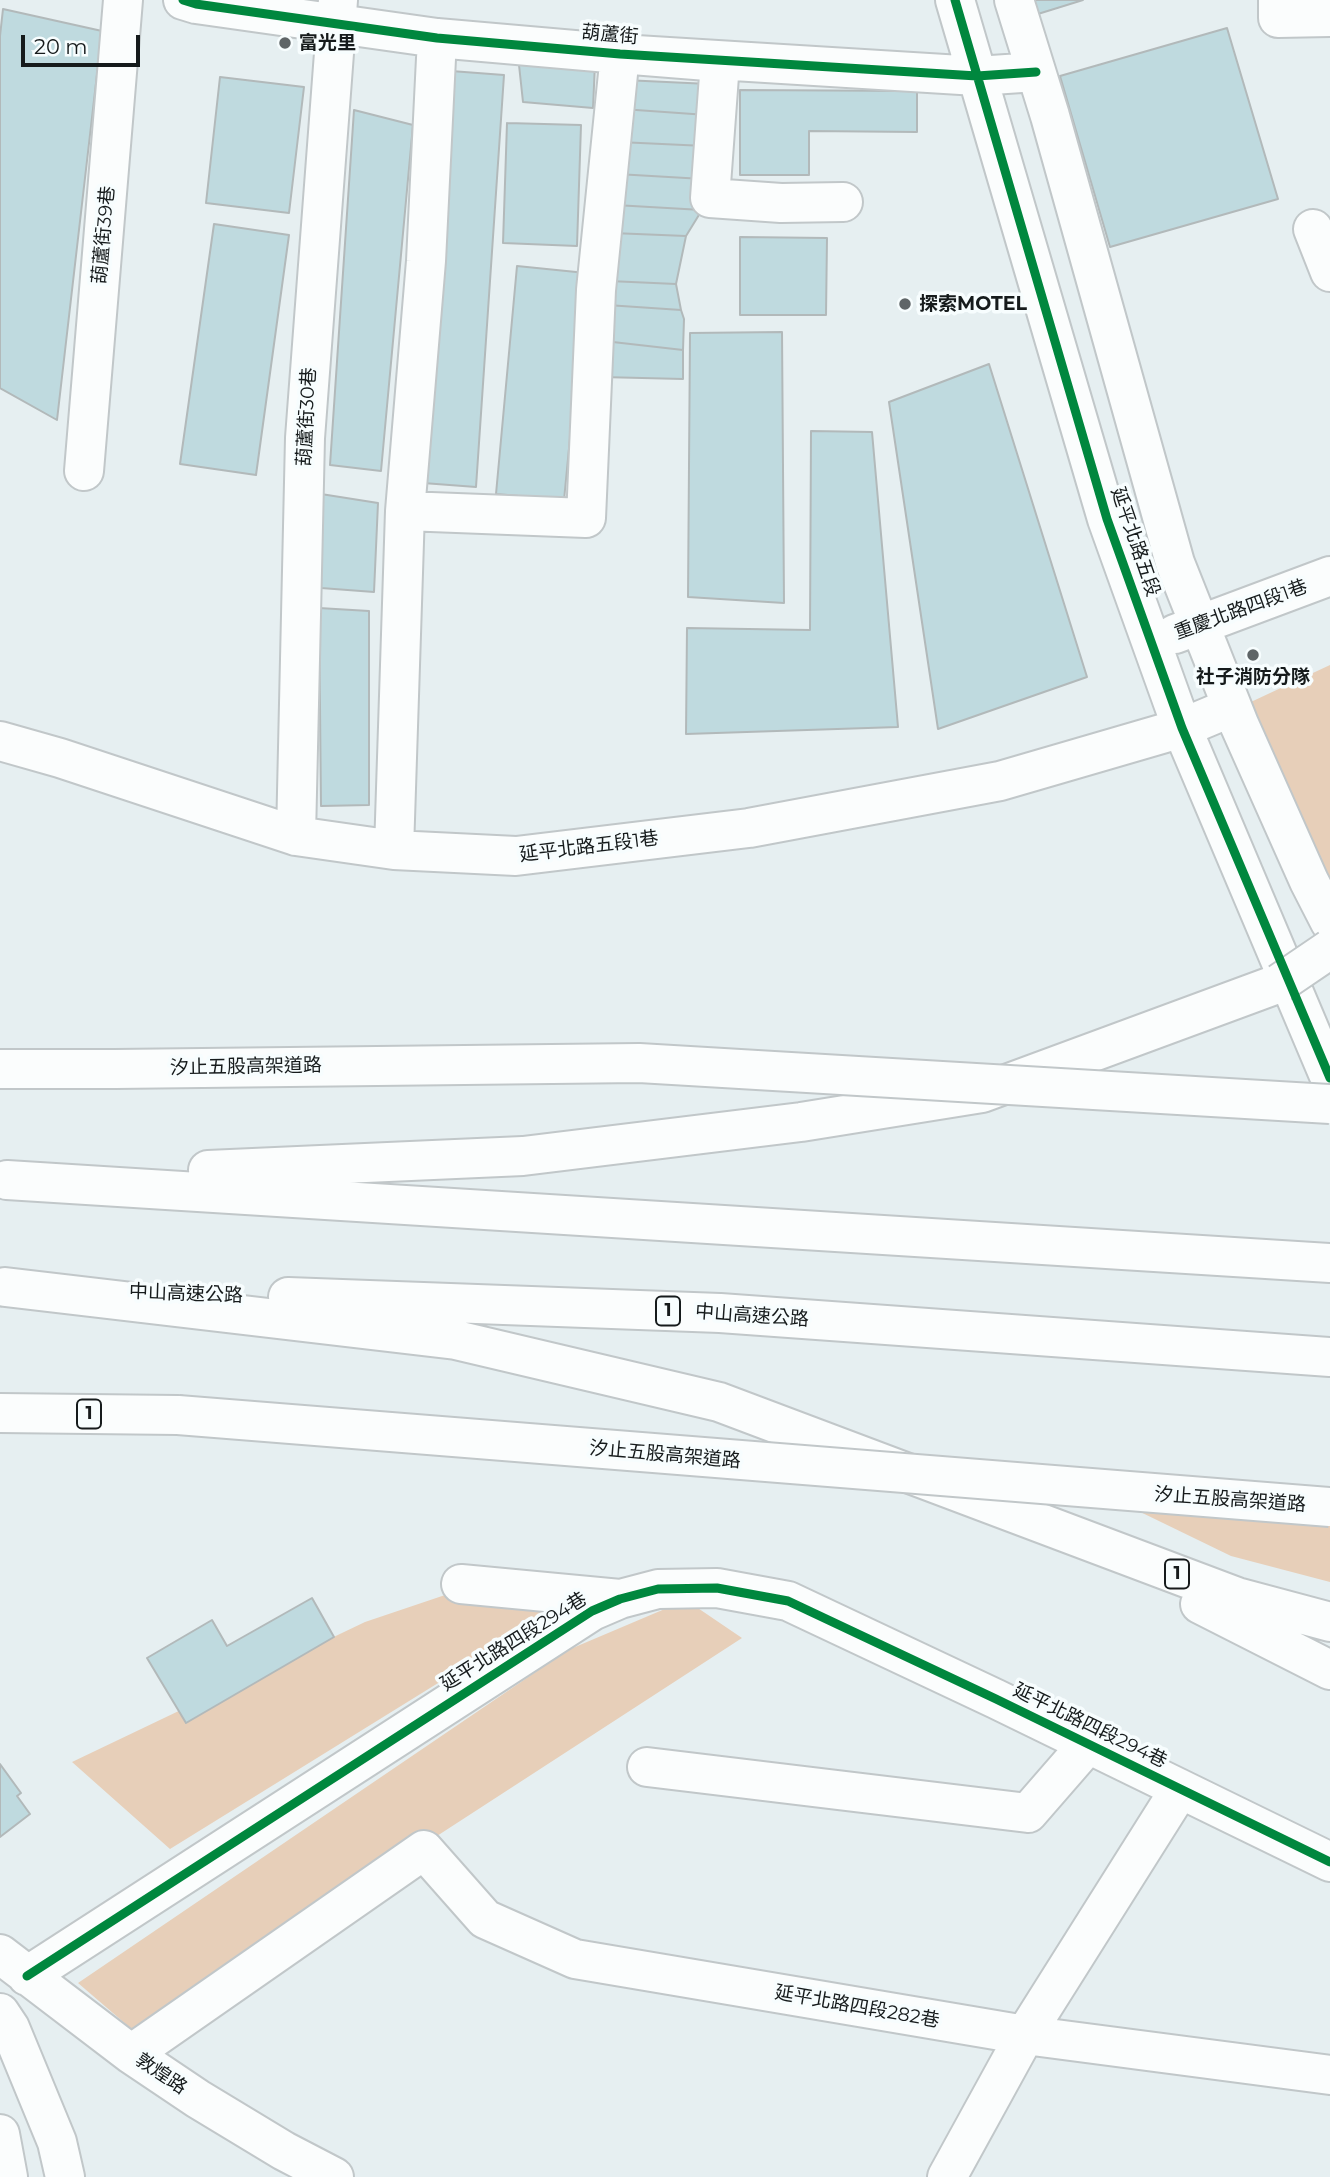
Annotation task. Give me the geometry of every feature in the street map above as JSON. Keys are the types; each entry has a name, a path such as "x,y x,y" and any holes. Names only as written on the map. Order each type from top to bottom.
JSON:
{"main road":[{"name":"葫蘆街39巷","path":"85,471 123,0"},
{"name":"葫蘆街","path":"183,0 196,4 337,12 437,37 620,54 977,76 1036,72"},
{"name":"延平北路五段","path":"955,0 1107,519 1182,728 1330,1078"},
{"path":"1014,0 1175,563 1232,707 1309,881 1330,922"},
{"path":"1278,0 1278,18 1330,17"},
{"name":"葫蘆街30巷","path":"296,836 305,438 337,12"},
{"path":"394,850 405,511 426,261 437,37"},
{"path":"405,511 586,518 596,290 620,54 720,62 710,198 781,203 843,202"},
{"path":"1313,229 1330,272"},
{"name":"重慶北路四段1巷","path":"1151,643 1330,576"},
{"name":"延平北路五段1巷","path":"0,741 60,758 296,836 394,850 516,856 749,828 1000,781 1182,728 1232,707"},
{"path":"1280,983 1330,950"},
{"path":"4,1180 523,1156 800,1122 982,1093 1330,967"},
{"name":"汐止五股高架道路","path":"0,1069 639,1063 1330,1104"},
{"path":"4,1180 1327,1263"},
{"name":"中山高速公路","path":"3,1287 720,1313 1330,1357"},
{"name":"1","path":"3,1287 456,1340 719,1402 1237,1597 1330,1622"},
{"name":"汐止五股高架道路","path":"0,1413 178,1415 1330,1507"},
{"path":"1026,1517 1330,1670"},
{"path":"461,1584 620,1598"},
{"name":"延平北路四段294巷","path":"13,1965 580,1619 620,1598 658,1589 717,1588 788,1601 1330,1862"},
{"name":"延平北路四段294巷","path":"648,1767 1028,1813 1088,1744"},
{"path":"947,2177 1025,2035 1180,1789"},
{"name":"延平北路四段282巷","path":"131,2054 424,1850 485,1919 575,1959 1025,2035 1330,2075"},
{"name":"敦煌路","path":"13,1965 131,2054 198,2099 284,2151 334,2177"},
{"path":"0,2013 10,2028 57,2142 65,2177"},
{"path":"0,2134 8,2177"}],"shaded area":[{"path":"1330,665 1330,904 1238,708"},
{"path":"1128,1506 1330,1520 1330,1582 1231,1556"},
{"path":"454,1592 569,1602 170,1849 72,1762 365,1622"},
{"path":"686,1600 742,1638 135,2032 78,1983 568,1650"}],"building":[{"path":"1020,0 1083,0 1025,18"},
{"path":"3,9 102,31 57,420 0,388 0,36"},
{"path":"1227,28 1278,199 1110,247 1060,76"},
{"path":"595,63 593,108 523,102 519,65"},
{"path":"451,71 504,75 476,487 423,483"},
{"path":"220,77 304,87 289,213 206,203"},
{"path":"624,80 709,84 707,115 622,109"},
{"path":"740,90 917,91 917,132 809,131 809,175 740,175"},
{"path":"622,109 707,115 705,146 619,142"},
{"path":"354,110 413,125 381,471 330,465"},
{"path":"507,123 581,125 577,246 503,243"},
{"path":"619,142 705,146 703,179 617,174"},
{"path":"617,174 703,179 702,210 615,205"},
{"path":"615,205 702,210 686,236 612,233"},
{"path":"214,224 289,235 256,475 180,464"},
{"path":"612,233 686,236 676,284 609,281"},
{"path":"740,237 827,238 826,315 740,315"},
{"path":"517,266 586,273 564,500 496,494"},
{"path":"609,281 676,284 681,310 607,305"},
{"path":"607,305 681,310 684,319 683,350 604,341"},
{"path":"782,332 784,603 688,597 690,333"},
{"path":"604,341 683,350 683,379 601,377"},
{"path":"989,364 1087,677 938,729 889,402"},
{"path":"811,431 872,432 898,727 686,734 687,628 810,630"},
{"path":"321,494 378,503 374,592 321,588"},
{"path":"319,608 369,611 369,805 321,806"},
{"path":"312,1598 334,1637 186,1723 147,1658 212,1620 227,1646"},
{"path":"0,1764 21,1793 17,1796 30,1814 0,1837"}],"cycle path":[{"path":"183,0 437,38 620,54 977,76 1036,72"},
{"path":"955,0 1107,519 1182,728 1330,1078"},
{"path":"27,1976 592,1611 620,1599 658,1589 717,1588 788,1601 1330,1862"}],"place":[{"name":"富光里","path":"285,43"},
{"name":"探索MOTEL","path":"905,304"},
{"name":"社子消防分隊","path":"1253,655"}]}
